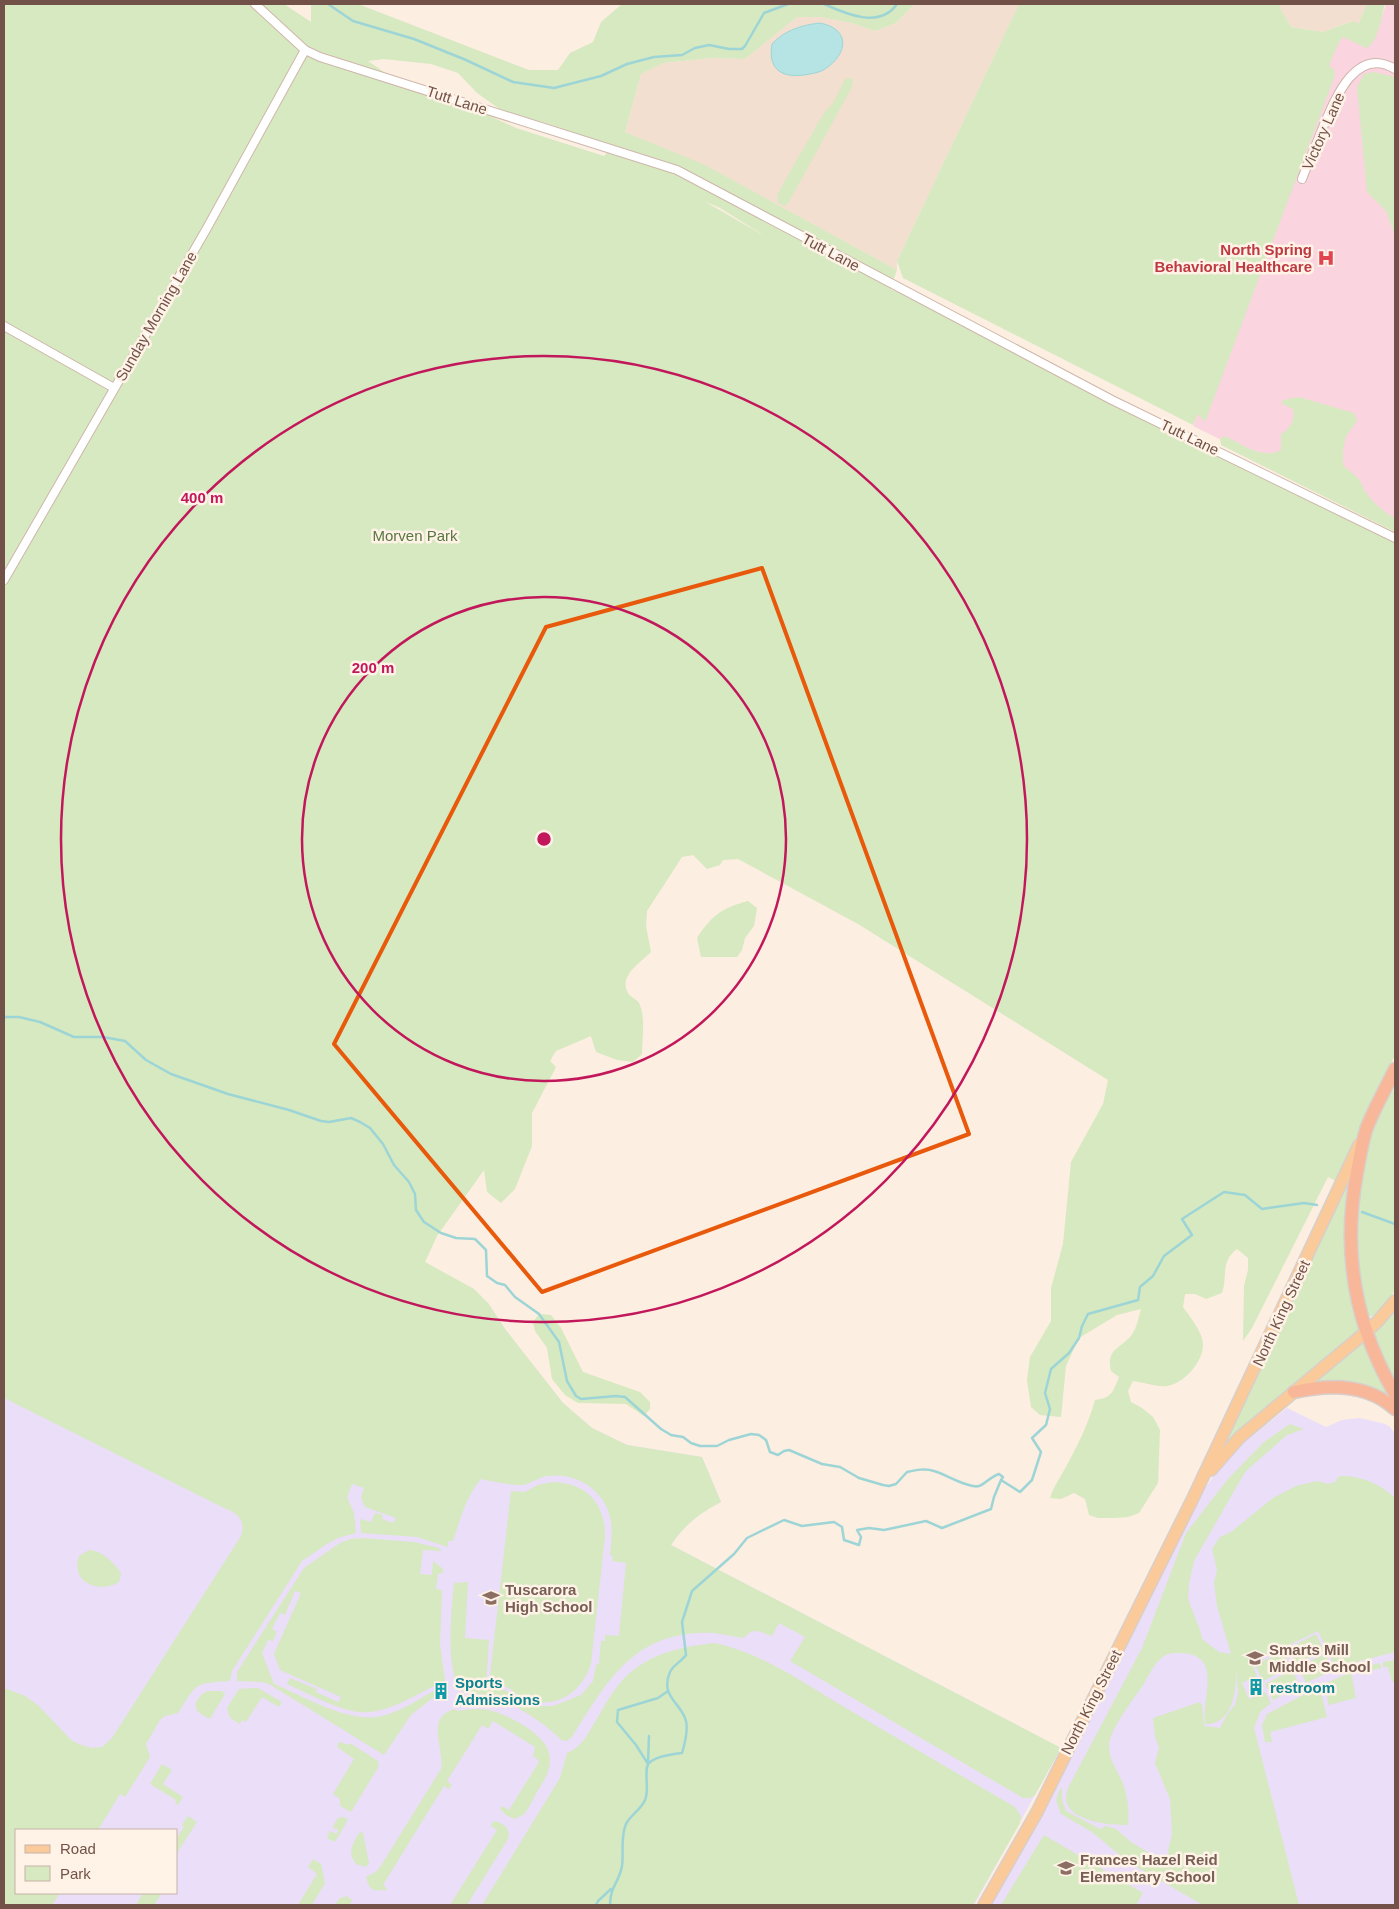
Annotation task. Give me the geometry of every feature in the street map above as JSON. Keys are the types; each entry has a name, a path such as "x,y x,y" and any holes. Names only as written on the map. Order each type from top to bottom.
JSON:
{"highway":[{"path":"1395,1069 1391,1083 1367,1129 1354,1190 1350,1238 1354,1286 1366,1332 1375,1357 1395,1394"},
{"path":"1294,1392 1326,1386 1346,1387 1372,1393 1395,1409"}],"main road":[{"name":"North King Street","path":"984,1905 1037,1812 1194,1496 1367,1129"},
{"name":"North King Street","path":"1194,1496 1209,1473 1232,1445 1366,1332 1395,1301"}],"street":[{"name":"Tutt Lane","path":"255,4 304,50 320,57 677,170 1112,400 1395,538"},
{"name":"Sunday Morning Lane","path":"4,580 207,228 304,50"},
{"name":"Victory Lane","path":"1302,179 1336,97 1346,81 1363,66 1375,63 1395,69"},
{"path":"4,326 114,388"}],"highlighted area":[{"path":"762,568 969,1134 542,1292 334,1044 546,627"}],"shaded area":[{"path":"915,4 1019,4 897,261 897,270 708,167 625,132 641,74 663,63 712,58 745,59 797,17 821,17 852,23 875,31 896,23"},
{"path":"1280,4 1367,4 1358,24 1352,21 1323,32 1291,27 1280,8"},
{"name":"North Spring Behavioral Healthcare","path":"1386,4 1395,4 1395,525 1193,426 1316,102 1311,70 1353,21 1377,31"},
{"name":"Tuscarora High School","path":"418,1258 488,1303 505,1329 563,1403 592,1428 627,1445 702,1457 721,1502 701,1513 683,1529 671,1545 1061,1748 974,1905 19,1905 26,1894 178,1894 178,1829 15,1829 15,1894 4,1905 4,1385 259,1513"},
{"name":"Smarts Mill Middle School","path":"1287,1408 1326,1427 1342,1420 1360,1418 1385,1424 1395,1434 1395,1905 981,1905 1037,1812 1193,1504 1235,1450"}],"green space":[{"name":"Morven Park","path":"4,4 284,4 311,22 311,4 358,4 529,70 558,70 570,53 593,42 601,22 622,4 915,4 896,23 875,31 852,23 821,17 797,17 745,59 712,58 663,63 641,74 625,132 705,165 897,270 890,289 945,312 1395,538 1395,1055 1336,1181 1328,1177 1252,1328 1243,1341 1244,1286 1248,1270 1248,1258 1237,1249 1226,1264 1222,1293 1206,1299 1195,1294 1185,1294 1183,1307 1198,1329 1203,1344 1200,1357 1193,1369 1183,1379 1167,1386 1133,1381 1128,1391 1131,1402 1153,1417 1160,1430 1158,1483 1139,1513 1128,1517 1098,1518 1089,1515 1085,1499 1074,1493 1061,1499 1050,1498 1080,1440 1095,1400 1105,1398 1115,1387 1119,1377 1111,1371 1110,1358 1115,1350 1133,1333 1141,1309 1117,1315 1079,1338 1066,1366 1061,1417 1040,1415 1031,1407 1027,1380 1030,1357 1051,1321 1051,1288 1063,1244 1071,1162 1103,1104 1108,1080 858,924 738,859 723,860 720,865 707,869 693,855 682,857 647,911 646,926 651,952 632,970 626,981 628,993 638,1002 641,1009 643,1022 642,1054 633,1062 617,1060 596,1052 591,1036 556,1051 550,1061 556,1067 532,1113 532,1146 515,1189 501,1203 487,1192 484,1170 437,1236 425,1262 474,1289 488,1303 505,1329 563,1403 592,1428 627,1445 702,1457 721,1502 693,1520 681,1531 671,1545 1061,1748 1035,1795 1030,1798 1023,1798 790,1661 805,1637 779,1623 772,1636 757,1631 751,1632 744,1638 714,1633 687,1634 664,1640 644,1649 612,1677 572,1737 567,1741 561,1740 539,1721 509,1703 492,1696 458,1689 454,1676 451,1650 454,1583 468,1582 465,1638 489,1640 486,1688 505,1690 523,1703 535,1706 553,1706 581,1695 593,1681 596,1665 599,1664 601,1641 605,1641 605,1635 619,1636 626,1563 612,1561 613,1556 610,1555 611,1522 607,1507 602,1499 587,1485 569,1477 548,1476 523,1485 481,1479 467,1501 453,1541 448,1541 448,1547 417,1537 361,1533 360,1519 371,1522 375,1513 383,1515 382,1519 393,1523 396,1518 365,1507 361,1498 364,1488 352,1484 347,1497 354,1513 356,1533 338,1538 302,1561 232,1671 230,1681 198,1686 193,1690 178,1713 165,1716 160,1720 146,1744 150,1757 125,1797 120,1794 99,1829 15,1829 15,1894 59,1894 52,1905 4,1905 4,1688 25,1696 39,1706 71,1740 91,1748 102,1747 112,1738 241,1536 241,1520 236,1514 4,1398","holes":["384,59 431,64 458,73 477,93 504,112 546,123 612,146 614,145 604,156 516,128 481,112 446,101 394,79 368,61","704,201 720,208 765,236"]},
{"path":"1019,4 1280,4 1280,8 1291,27 1323,32 1353,21 1358,24 1367,4 1385,4 1377,35 1370,45 1366,48 1343,37 1329,65 1334,70 1335,75 1205,422 1198,414 1193,425 903,278 897,261"},
{"path":"1374,72 1395,77 1395,236 1386,211 1367,192 1357,87 1364,74"},
{"path":"845,79 853,79 852,87 789,202 785,206 778,203 777,196 784,182 824,113 833,103"},
{"path":"1299,397 1354,413 1357,421 1346,436 1343,465 1359,479 1373,501 1395,518 1395,532 1221,445 1220,439 1225,436 1260,452 1274,453 1281,450 1281,434 1292,423 1293,409 1281,403 1283,400"},
{"path":"748,901 757,908 754,926 745,938 742,950 737,957 701,957 697,938 713,918 731,906"},
{"path":"1395,1088 1395,1290 1380,1312 1376,1315 1367,1316 1357,1272 1356,1228 1358,1203 1367,1150 1375,1125 1384,1104"},
{"path":"1349,1179 1362,1330 1215,1459 1338,1200"},
{"path":"1395,1309 1395,1383 1372,1333"},
{"path":"539,1314 551,1315 561,1328 583,1372 640,1392 650,1402 650,1409 644,1416 626,1404 578,1403 565,1395 552,1379 547,1348 535,1331 533,1322"},
{"path":"1364,1338 1395,1402 1374,1389 1355,1383 1334,1381 1309,1383"},
{"path":"1290,1424 1304,1429 1287,1435 1245,1472 1194,1561 1189,1583 1188,1599 1202,1639 1219,1652 1231,1654 1217,1606 1214,1583 1217,1570 1212,1549 1220,1537 1231,1532 1273,1498 1296,1486 1317,1481 1328,1484 1335,1482 1339,1476 1347,1476 1370,1481 1383,1488 1395,1498 1395,1652 1352,1663 1337,1670 1318,1631 1252,1663 1257,1676 1242,1683 1249,1699 1265,1692 1271,1703 1260,1712 1254,1728 1299,1905 1203,1905 1128,1862 1092,1832 1061,1814 1056,1800 1062,1787 1062,1800 1066,1811 1100,1829 1106,1826 1116,1829 1131,1842 1172,1867 1172,1857 1169,1856 1168,1851 1172,1834 1170,1799 1155,1763 1159,1747 1155,1737 1153,1718 1200,1702 1204,1726 1220,1728 1235,1705 1238,1693 1236,1666 1236,1684 1228,1712 1215,1723 1205,1724 1208,1679 1202,1661 1194,1656 1171,1653 1162,1657 1153,1668 1112,1733 1110,1741 1110,1756 1126,1794 1129,1813 1128,1825 1102,1823 1083,1818 1069,1807 1066,1800 1068,1789 1142,1648 1186,1533 1228,1479 1264,1442"},
{"path":"552,1482 575,1486 591,1497 602,1513 605,1536 591,1664 587,1675 574,1691 565,1697 556,1701 535,1702 521,1698 504,1686 489,1684 511,1491 525,1492 538,1485"},
{"path":"363,1538 414,1542 439,1548 442,1551 423,1550 420,1574 432,1575 433,1561 443,1569 443,1573 438,1574 436,1589 442,1590 440,1644 445,1681 403,1702 370,1712 351,1711 342,1708 287,1684 290,1678 317,1689 316,1692 338,1702 341,1697 280,1670 274,1654 301,1593 295,1591 285,1615 280,1613 272,1629 277,1632 273,1641 268,1640 262,1653 274,1684 329,1708 359,1717 373,1717 392,1713 434,1691 435,1696 411,1715 384,1755 269,1684 237,1681 237,1672 304,1568 340,1543 350,1539"},
{"path":"89,1550 99,1552 115,1565 121,1573 119,1582 103,1587 88,1584 82,1579 77,1565 79,1556"},
{"path":"1316,1634 1324,1651 1297,1664 1288,1648"},
{"path":"715,1643 766,1661 1015,1807 1021,1816 1020,1823 973,1905 482,1905 560,1778 567,1753 584,1740 617,1687 637,1667 661,1654 687,1647"},
{"path":"1283,1651 1291,1667 1263,1681 1255,1665"},
{"path":"1325,1654 1333,1670 1306,1683 1298,1667"},
{"path":"1395,1660 1395,1681 1392,1682 1388,1667 1383,1667 1383,1662"},
{"path":"1379,1663 1382,1668 1356,1673 1355,1670"},
{"path":"1292,1670 1300,1686 1273,1700 1265,1684"},
{"path":"1351,1672 1356,1698 1329,1705 1324,1684"},
{"path":"1318,1687 1320,1688 1327,1717 1270,1732 1272,1742 1265,1742 1262,1725 1267,1714"},
{"path":"258,1688 282,1702 279,1707 262,1697 246,1722 242,1720 240,1724 230,1718 227,1708 239,1689"},
{"path":"208,1691 222,1691 225,1694 210,1719 199,1713 196,1707 198,1698"},
{"path":"455,1709 458,1711 473,1709 489,1710 507,1716 527,1727 536,1734 548,1750 550,1762 547,1775 524,1814 515,1819 506,1815 500,1809 502,1806 509,1810 539,1762 533,1756 535,1747 493,1721 488,1729 482,1725 447,1781 452,1785 449,1789 444,1786 383,1885 388,1890 373,1890 369,1886 366,1877 377,1871 380,1867 441,1769 438,1726 440,1719 446,1713"},
{"path":"339,1742 349,1745 350,1743 378,1761 379,1766 351,1812 340,1806 340,1799 333,1794 354,1759 337,1747"},
{"path":"162,1764 172,1770 163,1784 183,1797 178,1805 175,1803 176,1800 150,1784"},
{"path":"188,1816 197,1822 178,1851 178,1836 184,1827 182,1825"},
{"path":"344,1817 348,1820 335,1842 327,1838 330,1831 337,1834 338,1829 334,1829 333,1826 338,1818"},
{"path":"494,1821 501,1823 508,1829 508,1839 467,1905 450,1905 497,1830 491,1826"},
{"path":"360,1832 363,1833 369,1863 366,1867 356,1864 351,1852"},
{"path":"1044,1835 1143,1893 1136,1905 1001,1905"},
{"path":"313,1859 321,1864 325,1883 312,1905 298,1905 317,1874 308,1867"},
{"path":"142,1894 161,1895 154,1905 136,1905"},
{"path":"346,1896 352,1900 350,1905 335,1905 339,1899"}],"water":[{"path":"820,23 830,26 841,36 842,49 833,63 818,72 793,76 780,72 775,68 771,54 772,44 777,39 794,29"}],"waterway":[{"path":"328,4 353,21 414,39 513,82 554,88 601,76 627,64 654,57 682,55 695,48 709,45 729,49 742,49 764,13 788,4"},
{"path":"824,4 852,15 872,18 890,12 897,4"},
{"path":"4,1017 19,1017 40,1022 74,1037 103,1037 125,1041 146,1060 171,1074 228,1094 289,1110 321,1121 329,1122 351,1118 370,1128 383,1144 394,1165 409,1182 415,1194 416,1210 424,1222 441,1233 456,1238 475,1239 486,1250 487,1276 497,1283 505,1285 515,1297 539,1314 559,1342 567,1381 576,1396 581,1399 625,1397 661,1429 671,1435 683,1437 691,1443 700,1446 717,1446 729,1440 751,1434 759,1435 766,1440 770,1452 778,1455 789,1450 822,1464 840,1467 859,1478 883,1485 896,1484 907,1472 924,1469 975,1486 981,1485 999,1474 1003,1477 1001,1480"},
{"path":"610,1905 611,1893 622,1866 624,1829 645,1800 647,1766 660,1757 682,1753 687,1726 682,1712 667,1687 671,1670 686,1655 682,1622 692,1591 734,1554 747,1538 784,1520 802,1526 834,1522 842,1527 844,1540 859,1545 861,1537 857,1530 869,1528 884,1530 926,1521 942,1528 991,1509 1001,1480 1020,1492 1032,1480 1041,1452 1032,1438 1046,1425 1050,1409 1045,1393 1051,1369 1069,1353 1079,1338 1088,1314 1138,1300 1140,1287 1153,1276 1164,1256 1192,1235 1182,1219 1224,1192 1245,1195 1262,1209 1304,1203 1317,1205"},
{"path":"1362,1212 1395,1224"},
{"path":"648,1764 636,1745 617,1722 618,1710 658,1698 668,1691"},
{"path":"648,1762 649,1736"},
{"path":"596,1905 611,1889"}],"place":[{"name":"North Spring Behavioral Healthcare","path":"1326,258"},
{"name":"Tuscarora High School","path":"491,1598"},
{"name":"Smarts Mill Middle School","path":"1255,1658"},
{"name":"restroom","path":"1256,1687"},
{"name":"Sports Admissions","path":"441,1691"},
{"name":"Frances Hazel Reid Elementary School","path":"1066,1868"}]}
